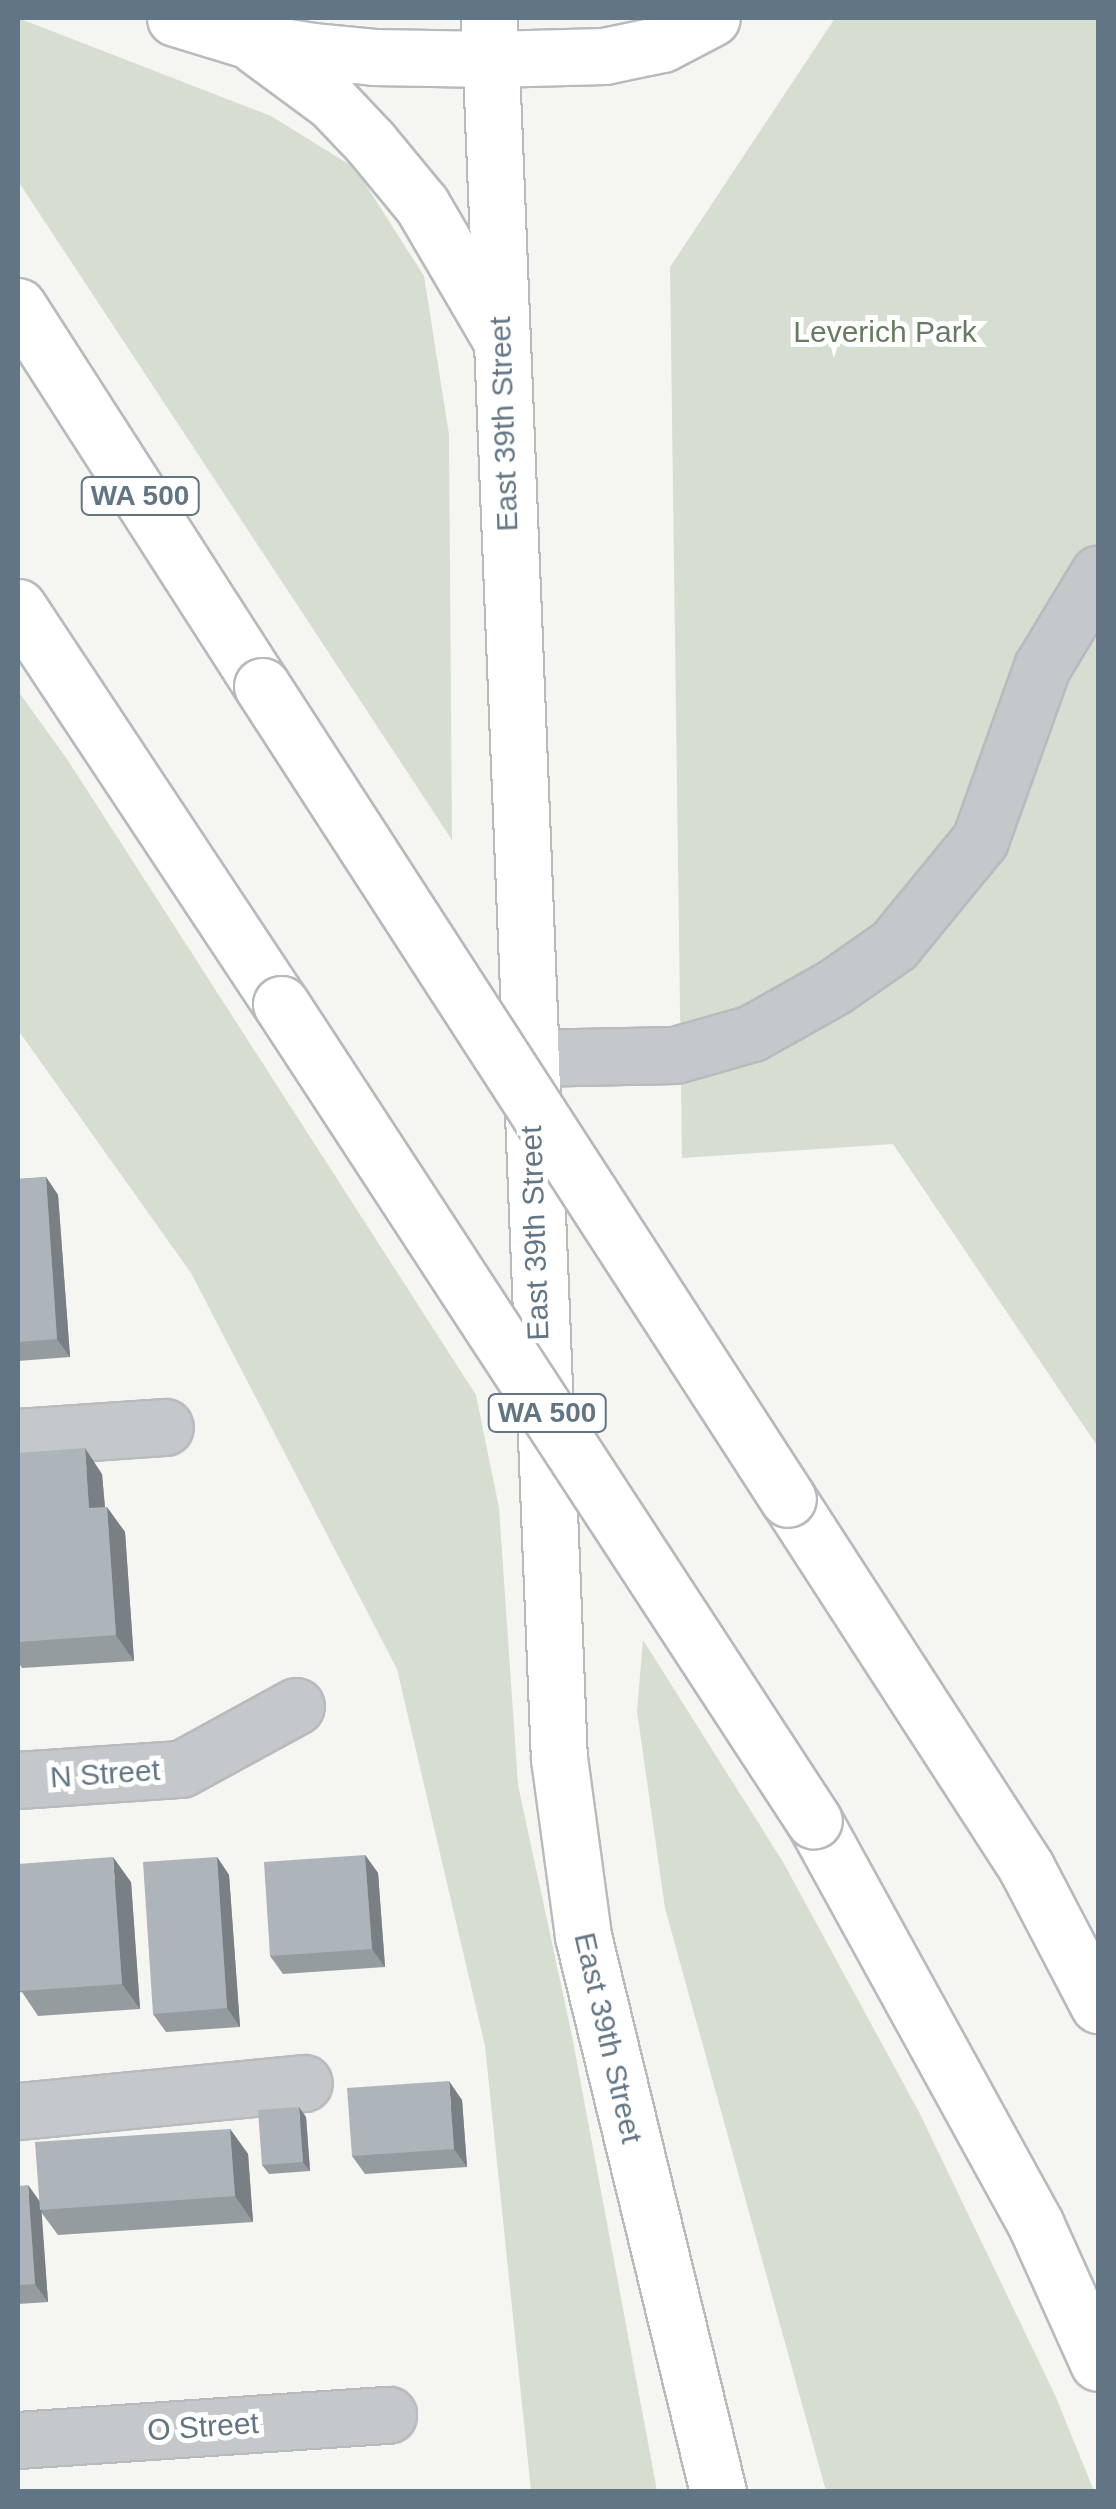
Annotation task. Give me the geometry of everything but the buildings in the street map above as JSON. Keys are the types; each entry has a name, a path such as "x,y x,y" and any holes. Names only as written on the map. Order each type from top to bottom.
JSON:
{"main road":[{"path":"175,18 250,41 374,57 490,38 604,56 662,44 712,18"},
{"name":"East 39th Street","path":"490,38 554,1695 571,1874 596,1995 718,2492"},
{"path":"250,41 332,102 370,142 422,206 501,340"},
{"name":"WA 500","path":"18,306 1026,1867 1098,2005"},
{"name":"WA 500","path":"18,607 814,1822 1036,2225 1098,2364"}],"street":[{"path":"528,1058 675,1055 752,1033 834,987 894,945 980,840 1042,667 1098,574"},
{"path":"18,1436 165,1426"},
{"name":"N Street","path":"18,1780 181,1768 296,1706"},
{"path":"18,2111 304,2084"},
{"name":"O Street","path":"18,2440 388,2414"}],"green space":[{"path":"18,18 271,116 355,168 424,276 449,435 452,840 18,181"},
{"name":"Leverich Park","path":"835,18 1098,18 1098,1447 893,1144 682,1158 670,267"},
{"path":"18,691 67,759 476,1395 499,1508 518,1785 572,2036 657,2491 531,2491 485,2046 397,1669 191,1273 18,1030"},
{"path":"643,1640 783,1862 919,2112 1055,2395 1094,2491 826,2491 665,1908 637,1711"}]}
